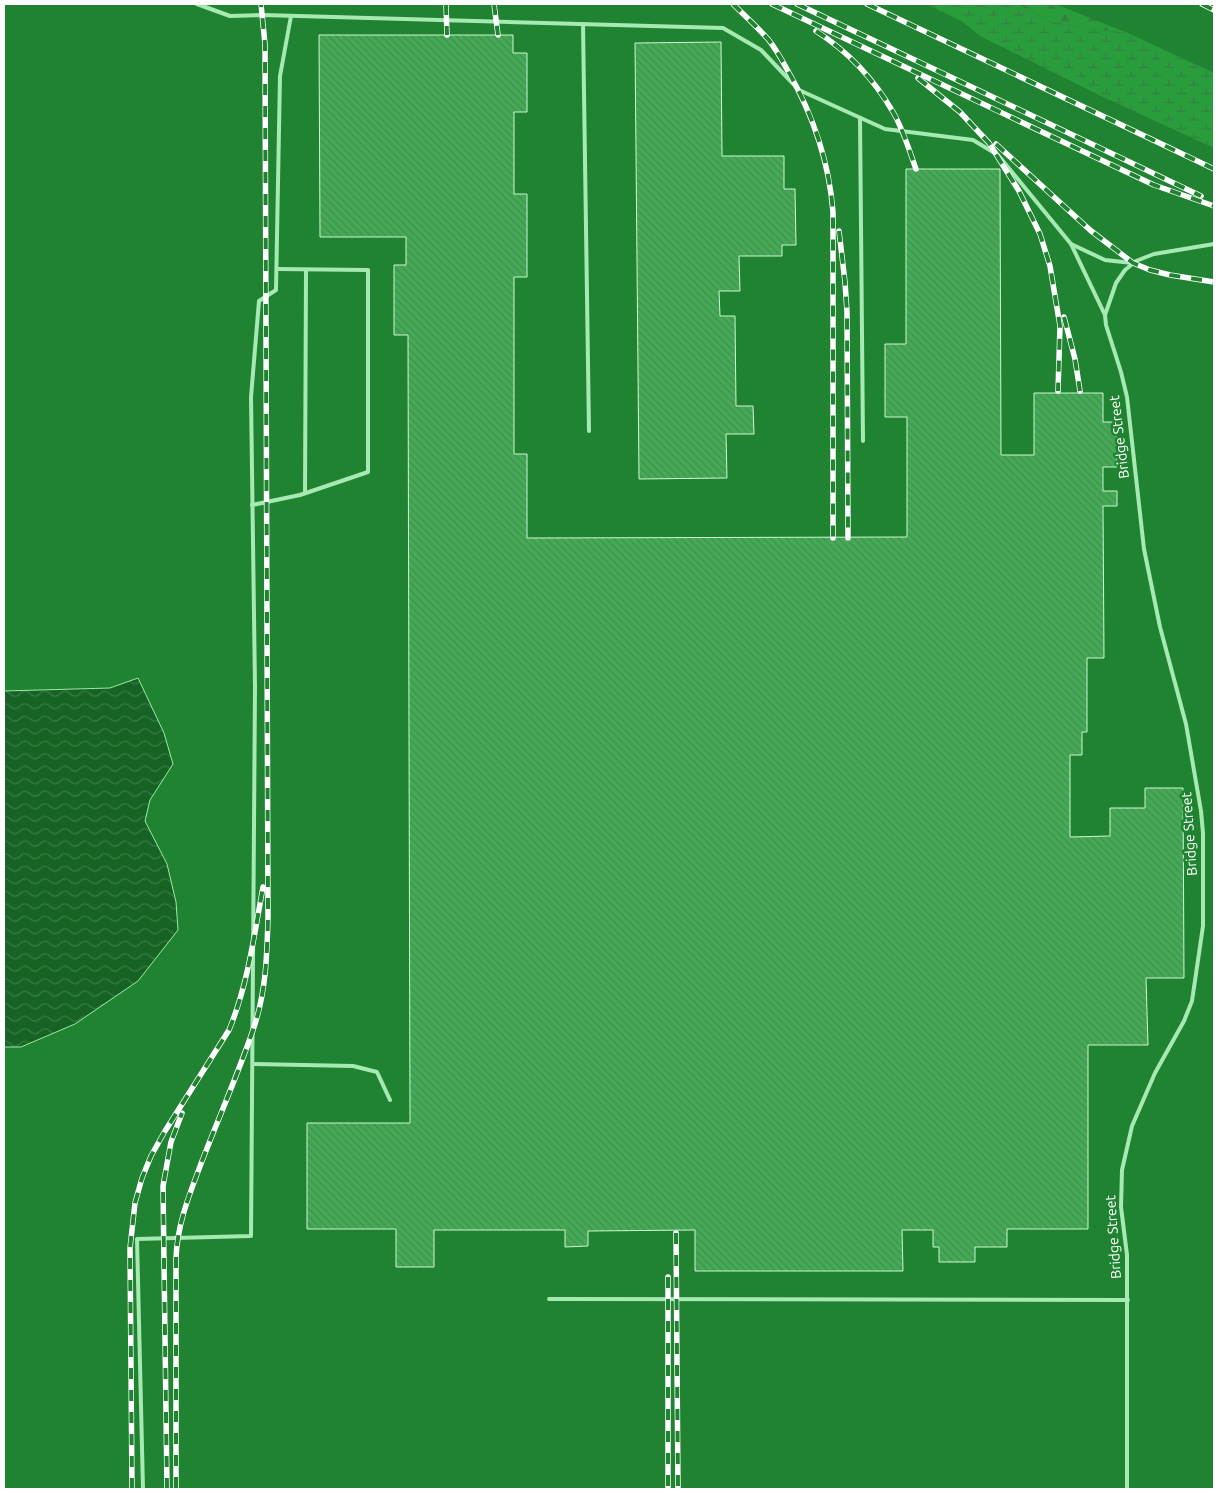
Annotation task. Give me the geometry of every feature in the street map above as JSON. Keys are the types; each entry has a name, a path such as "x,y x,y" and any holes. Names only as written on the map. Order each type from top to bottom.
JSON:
{"lane":[{"path":"197,4 230,16 723,28 761,50 799,90 884,129 973,140 998,155 1071,244 1105,260 1133,263"},
{"path":"143,1489 137,1239 251,1236 254,687 250,397 259,302 276,290 280,76 291,16"},
{"path":"583,24 589,431"},
{"path":"860,118 863,441"},
{"name":"Bridge Street","path":"1071,244 1105,315 1106,325 1119,365 1126,396 1144,549 1160,627 1186,724 1200,803 1203,833 1203,926 1192,1001 1184,1021 1155,1073 1132,1126 1122,1170 1121,1207 1127,1255 1128,1300 1127,1489"},
{"path":"1105,315 1116,283 1125,270 1133,263 1154,254 1214,244"},
{"path":"252,505 268,503 305,493 368,472 368,270 277,270"},
{"path":"305,493 306,270"},
{"path":"253,1064 353,1066 377,1072 390,1100"},
{"path":"549,1299 1128,1300"}],"green space":[{"path":"926,4 1018,4 1052,22 1087,29 1128,33 1214,73 1214,148 1103,97 980,36 963,22"},
{"path":"1018,4 1055,4 1128,33 1087,29 1052,22"}],"water":[{"path":"138,678 164,733 173,764 150,800 145,821 167,864 176,902 178,930 138,981 75,1024 21,1047 4,1047 4,691 110,688"}],"building":[{"path":"319,35 513,35 513,53 527,53 527,112 514,112 514,194 527,194 527,277 514,277 514,454 527,454 527,538 907,537 907,417 885,417 885,344 906,344 906,169 1000,169 1001,455 1034,455 1034,393 1103,393 1103,422 1117,422 1117,467 1103,467 1103,491 1117,491 1117,506 1103,506 1104,658 1087,658 1087,732 1082,732 1082,755 1070,755 1070,837 1110,836 1110,808 1145,808 1145,788 1183,788 1184,978 1146,978 1148,1045 1088,1045 1088,1229 1007,1229 1007,1247 975,1247 975,1262 939,1262 939,1247 933,1247 933,1230 902,1230 903,1271 695,1271 695,1230 588,1231 588,1246 565,1247 565,1230 434,1230 434,1267 396,1267 396,1229 307,1229 307,1123 410,1123 408,335 394,335 394,265 406,265 406,237 320,237"},
{"path":"721,42 722,156 784,156 784,189 795,189 796,245 782,245 782,256 739,256 740,291 719,291 720,316 735,316 736,406 753,406 754,434 726,434 727,478 639,479 635,43"}],"railway":[{"path":"176,1488 176,1259 179,1233 193,1185 253,1030 261,1002 267,946 265,44 261,4"},
{"path":"446,4 447,35"},
{"path":"494,4 498,35"},
{"path":"733,4 768,39 797,88 812,122 828,175 833,212 833,538"},
{"path":"772,4 1154,185 1214,206"},
{"path":"797,4 1201,196"},
{"path":"867,4 1214,169"},
{"path":"1202,4 1214,10"},
{"path":"816,31 849,57 886,100 897,119 916,169"},
{"path":"918,78 960,112 989,143 1019,191 1040,234 1050,266 1060,326 1058,391"},
{"path":"996,144 1090,230 1133,263 1170,275 1214,282"},
{"path":"839,231 847,312 848,538"},
{"path":"1064,317 1075,359 1080,391"},
{"path":"132,1489 130,1248 135,1203 151,1156 229,1030 236,1013 246,977 263,887"},
{"path":"167,1489 163,1186 171,1142 182,1113"},
{"path":"676,1233 678,1489"},
{"path":"668,1277 668,1489"}]}
